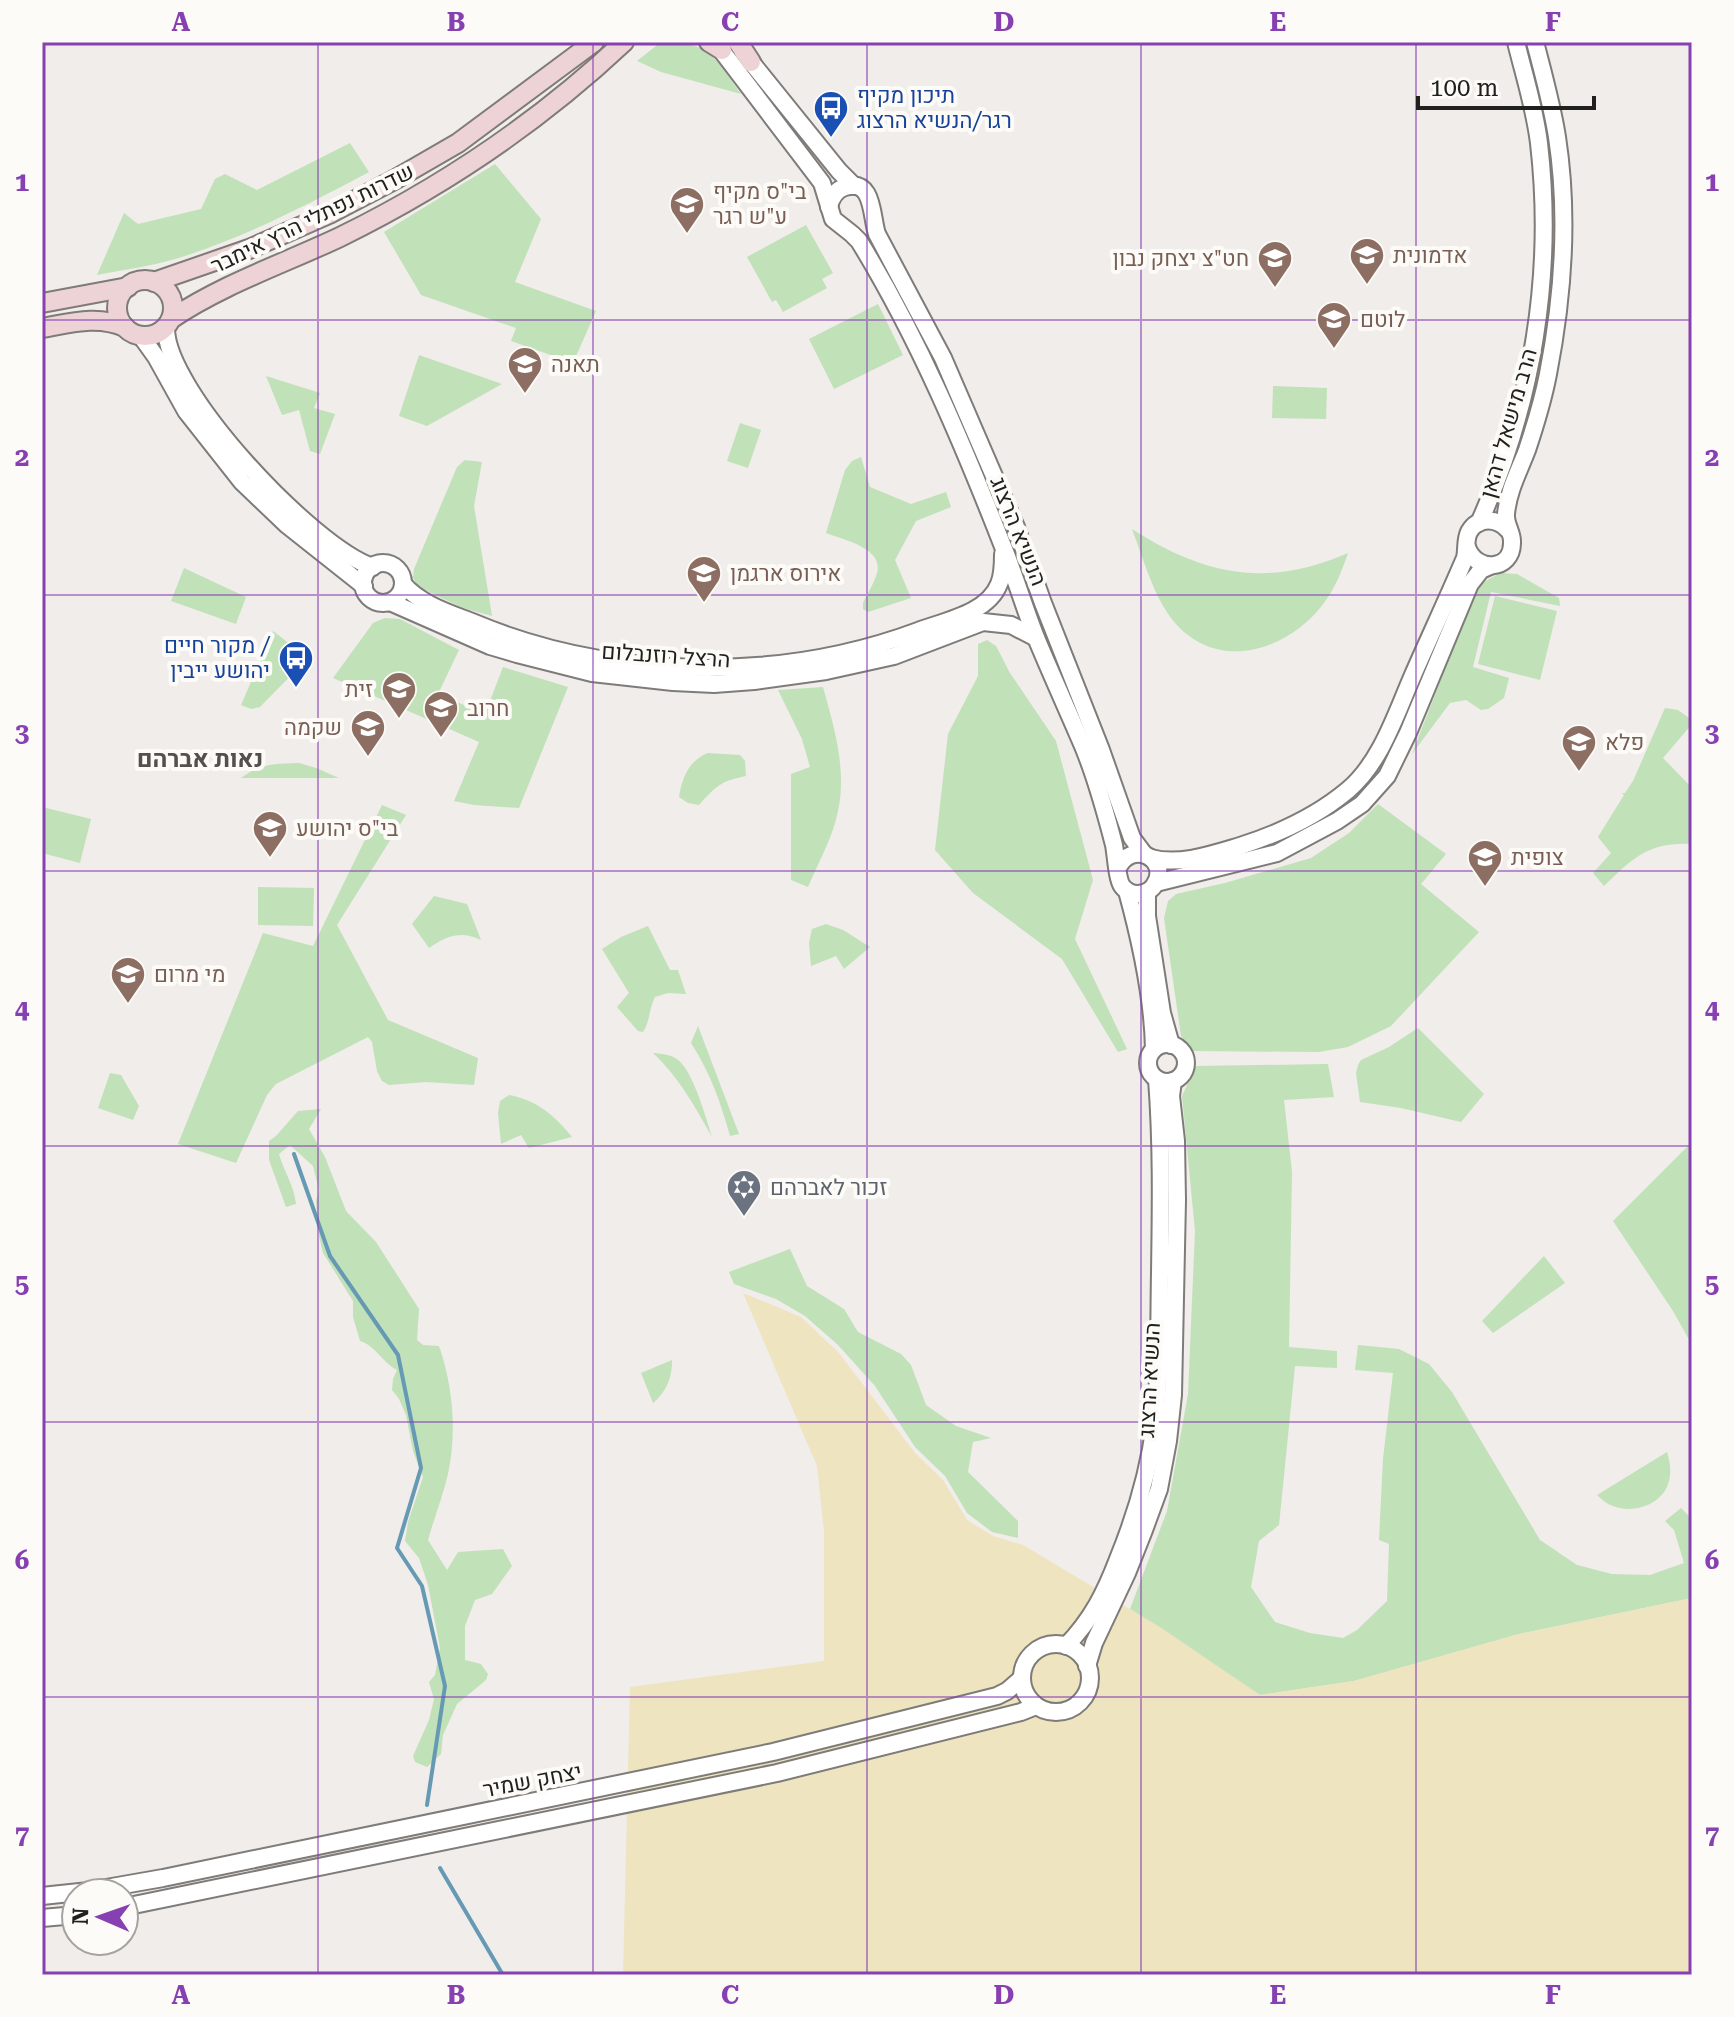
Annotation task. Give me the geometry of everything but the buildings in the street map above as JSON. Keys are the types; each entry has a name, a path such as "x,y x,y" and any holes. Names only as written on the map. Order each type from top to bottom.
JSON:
{"main road":[{"name":"שדרות נפתלי הרץ אימבר","path":"154,282 261,244 329,214 394,180 458,143 594,42"},
{"name":"שדרות נפתלי הרץ אימבר","path":"168,323 212,293 340,237 471,164 560,99 624,42"},
{"path":"596,69 635,42"},
{"path":"723,44 751,62"},
{"path":"42,303 128,287 140,281 154,282 165,289 173,306 168,323 154,334 133,332 102,320 42,328"},
{"path":"128,287 122,293 118,306 120,320 133,332"}],"street":[{"name":"הרב מישאל דהאן","path":"1479,523 1495,486 1522,400 1537,326 1543,276 1544,232 1538,140 1516,42"},
{"name":"הרב מישאל דהאן","path":"1508,530 1505,518 1509,497 1536,421 1547,378 1562,277 1563,232 1557,137 1535,42"},
{"path":"723,44 822,183 833,219 848,229 865,224 872,204 868,195 839,171 751,62"},
{"path":"829,207 834,194 847,186 854,186"},
{"name":"הנשיא הרצוג","path":"871,213 877,234 943,358 1016,527 1132,838 1148,856"},
{"name":"הנשיא הרצוג","path":"842,227 859,241 927,366 1086,754 1118,868"},
{"path":"168,323 166,341 183,379 217,428 253,471 325,537 360,562 373,567"},
{"path":"133,332 151,350 186,411 242,482 287,525 364,586"},
{"path":"1488,520 1504,525 1508,530 1512,542 1510,554 1503,562 1481,570 1470,584 1387,776 1362,804 1327,827 1277,853 1135,894 1120,885 1118,868 1131,854 1160,861 1206,856 1265,838 1349,790 1371,765 1461,567 1469,532 1488,520"},
{"path":"1467,547 1475,561 1490,566"},
{"name":"הרצל רוזנבלום","path":"403,584 415,596 434,606 481,626 558,650 594,658 674,667 753,667 890,642 983,607 999,584 1004,548"},
{"path":"385,564 401,574 403,584 399,595 385,603 374,601 367,595 364,586 366,575 373,567 385,564"},
{"name":"הרצל רוזנבלום","path":"390,602 490,646 517,654 592,673 673,682 714,684 826,671 894,656 983,622 1011,625 1036,638"},
{"path":"1148,856 1158,870 1147,916 1162,1013 1171,1045"},
{"path":"1127,891 1142,959 1154,1049"},
{"path":"1160,1045 1171,1045 1180,1050 1186,1064 1180,1077 1165,1080 1149,1070 1147,1062 1154,1049 1160,1045"},
{"name":"הנשיא הרצוג","path":"1066,1646 1083,1628 1101,1599 1116,1564 1141,1495 1152,1438 1158,1368 1160,1120 1165,1080"},
{"name":"הנשיא הרצוג","path":"1087,1666 1159,1489 1168,1441 1173,1395 1177,1214 1176,1141 1171,1096 1165,1080"},
{"path":"1051,1645 1066,1646 1077,1652 1087,1666 1088,1688 1078,1704 1064,1711 1045,1710 1027,1696 1022,1678 1026,1663 1036,1651 1051,1645"},
{"name":"יצחק שמיר","path":"42,1896 163,1878 773,1752 997,1696 1022,1678"},
{"name":"יצחק שמיר","path":"140,1904 777,1773 1036,1706"}],"green space":[{"path":"661,42 691,45 710,54 741,94 661,72 637,61"},
{"path":"350,143 369,172 347,184 211,247 166,262 97,275 124,213 138,224 201,209 215,179 225,174 257,190"},
{"path":"495,164 541,219 515,282 596,311 573,363 511,341 516,328 421,295 384,232"},
{"path":"806,225 833,273 822,279 827,288 783,312 776,300 772,302 747,257"},
{"path":"878,304 903,355 834,389 809,339"},
{"path":"419,355 502,384 427,426 399,416"},
{"path":"266,376 320,393 314,408 335,414 320,454 310,451 299,410 282,415"},
{"path":"1273,386 1327,388 1326,419 1272,418"},
{"path":"740,423 761,430 748,468 727,461"},
{"path":"861,457 870,487 911,504 946,492 951,507 916,521 895,560 911,598 868,612 863,609 863,603 877,573 875,557 861,546 826,533 845,470 852,461"},
{"path":"465,460 482,462 474,506 492,616 463,608 417,586 413,578 457,467"},
{"path":"1132,529 1185,558 1237,572 1291,571 1348,553 1332,591 1309,619 1273,643 1253,650 1233,651 1213,648 1194,639 1176,624 1156,591"},
{"path":"184,568 246,597 236,624 171,601"},
{"path":"1500,573 1517,574 1559,598 1560,606 1491,592 1473,667 1509,678 1504,698 1481,710 1466,700 1450,703 1412,754 1473,597 1482,583"},
{"path":"1495,596 1557,611 1540,680 1478,664"},
{"path":"385,618 400,619 459,650 438,694 485,714 503,667 568,687 519,808 454,801 479,742 333,678 373,623"},
{"path":"273,631 308,658 260,707 251,709 241,705"},
{"path":"987,640 996,646 1010,673 1056,741 1093,880 1075,939 1127,1049 1118,1052 1062,959 973,893 935,850 948,734 978,676 978,644"},
{"path":"823,687 838,748 840,795 833,830 808,887 791,880 791,774 810,767 802,739 778,690"},
{"path":"1665,708 1678,710 1692,720 1692,724 1663,758 1692,788 1692,844 1664,846 1643,853 1604,886 1593,873 1611,853 1598,837 1624,795 1622,793 1633,781"},
{"path":"708,753 740,755 745,761 746,776 720,785 699,805 688,803 679,797 684,777 696,760"},
{"path":"299,763 339,778 241,778 262,767"},
{"path":"1378,804 1446,854 1421,884 1479,932 1391,1026 1348,1047 1319,1052 1193,1051 1181,1036 1164,918 1168,901 1176,894 1311,858 1349,833"},
{"path":"382,805 406,815 337,925 388,1020 478,1058 474,1085 426,1082 389,1085 382,1081 377,1071 372,1042 368,1037 276,1084 267,1095 236,1163 178,1144 263,933 313,946"},
{"path":"42,807 91,819 80,863 42,853"},
{"path":"258,887 314,888 313,926 258,925"},
{"path":"434,896 467,904 481,940 467,935 454,936 429,948 412,924"},
{"path":"826,924 843,930 870,947 844,969 836,956 811,966 809,943 812,929"},
{"path":"648,926 670,970 678,970 686,994 668,993 655,997 643,1032 638,1031 617,1007 629,993 602,949"},
{"path":"698,1026 739,1134 730,1136 714,1088 691,1043"},
{"path":"1418,1028 1484,1094 1461,1122 1360,1102 1356,1073 1361,1060"},
{"path":"653,1053 672,1057 684,1066 712,1137 679,1082"},
{"path":"1328,1064 1334,1097 1284,1100 1292,1172 1289,1347 1337,1351 1337,1368 1295,1366 1279,1525 1259,1541 1251,1587 1275,1622 1310,1633 1343,1638 1357,1630 1387,1601 1389,1544 1379,1540 1383,1459 1393,1373 1355,1370 1358,1345 1399,1349 1429,1364 1452,1392 1540,1540 1577,1565 1612,1574 1650,1575 1684,1563 1674,1530 1665,1521 1681,1508 1692,1519 1692,1598 1519,1634 1354,1681 1260,1695 1130,1609 1167,1511 1188,1394 1195,1231 1182,1096 1196,1066"},
{"path":"110,1073 121,1075 139,1106 133,1120 98,1108"},
{"path":"509,1095 545,1110 572,1137 529,1148 521,1135 501,1144 498,1113 500,1101"},
{"path":"321,1109 309,1129 325,1157 346,1211 376,1242 419,1309 417,1340 423,1345 439,1346 444,1361 452,1409 451,1458 428,1540 447,1570 458,1552 503,1549 512,1566 492,1594 475,1600 465,1626 465,1660 481,1664 488,1674 486,1680 457,1704 443,1735 441,1754 427,1767 415,1762 413,1756 429,1720 434,1699 429,1682 435,1675 440,1648 428,1585 419,1558 405,1541 423,1477 413,1451 406,1415 392,1390 397,1370 360,1341 353,1317 353,1301 323,1253 316,1201 319,1190 313,1166 290,1145 279,1154 296,1204 286,1207 269,1160 269,1141 298,1111"},
{"path":"1692,1142 1692,1345 1613,1221"},
{"path":"790,1249 807,1286 844,1309 858,1332 901,1354 911,1365 926,1405 956,1426 991,1438 973,1442 968,1472 1018,1521 1018,1538 992,1532 967,1513 945,1476 915,1447 875,1386 838,1345 805,1316 776,1299 734,1284 729,1272"},
{"path":"1544,1256 1565,1283 1493,1333 1482,1321"},
{"path":"672,1360 668,1384 653,1403 641,1373"},
{"path":"1667,1452 1669,1480 1664,1491 1653,1502 1637,1508 1621,1508 1597,1495"}],"sand":[{"path":"743,1293 801,1317 839,1353 915,1453 943,1480 967,1520 993,1536 1023,1545 1160,1627 1260,1695 1354,1681 1519,1634 1692,1598 1692,1975 623,1975 630,1687 824,1661 824,1531 817,1466"}],"waterway":[{"path":"294,1154 330,1256 398,1355 421,1468 397,1548 422,1586 445,1686 427,1805"},
{"path":"440,1868 503,1975"}],"place":[{"name":"תיכון מקיף רגר/הנשיא הרצוג","path":"831,139"},
{"name":"בי\"ס מקיף ע\"ש רגר","path":"687,235"},
{"name":"אדמונית","path":"1367,286"},
{"name":"חט\"צ יצחק נבון","path":"1275,289"},
{"name":"לוטם","path":"1334,350"},
{"name":"תאנה","path":"525,395"},
{"name":"אירוס ארגמן","path":"704,604"},
{"name":"מקור חיים / יהושע ייבין","path":"296,689"},
{"name":"זית","path":"399,720"},
{"name":"חרוב","path":"441,739"},
{"name":"שקמה","path":"368,758"},
{"name":"פלא","path":"1579,773"},
{"name":"בי\"ס יהושע","path":"270,859"},
{"name":"צופית","path":"1485,888"},
{"name":"מי מרום","path":"128,1005"},
{"name":"זכור לאברהם","path":"744,1218"}],"district":[{"name":"נאות אברהם","path":"200,759"}]}
